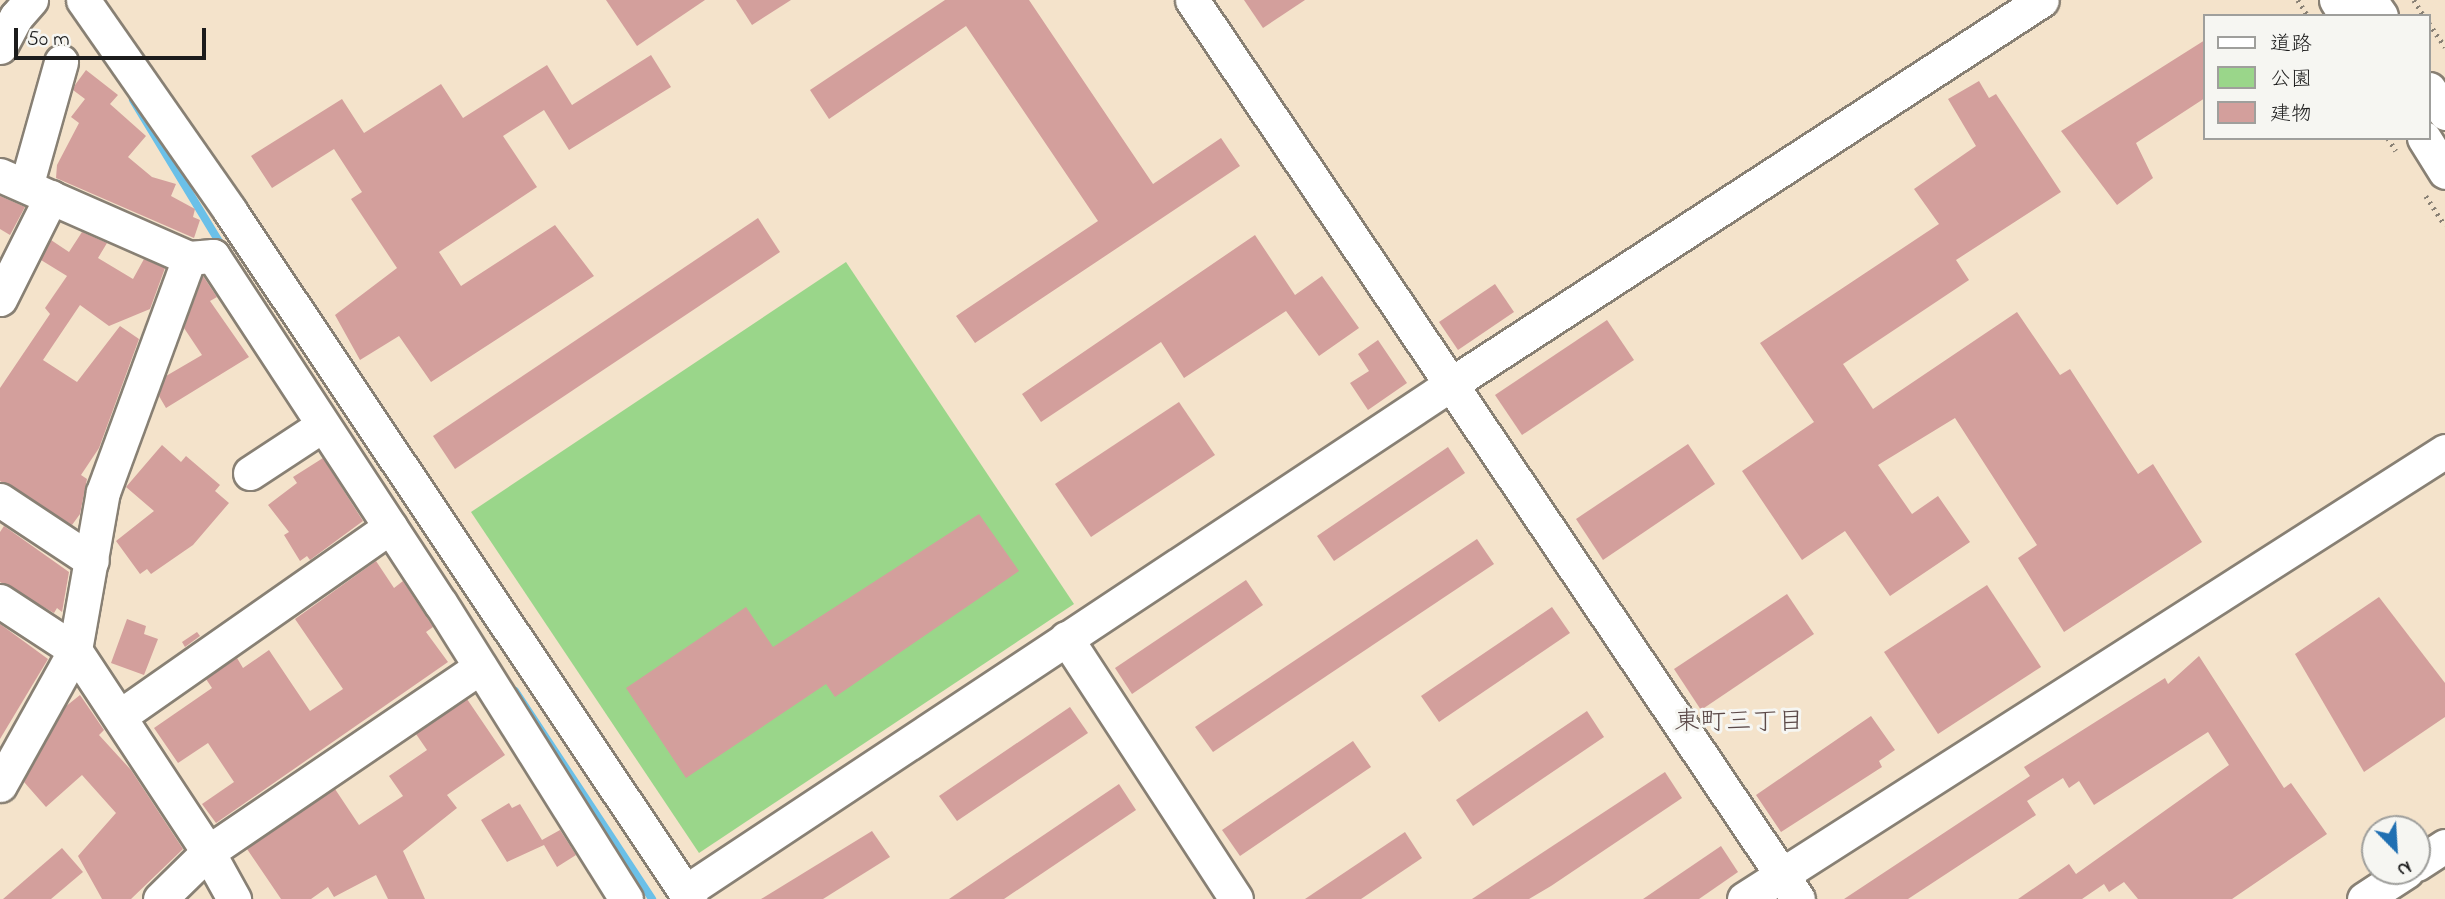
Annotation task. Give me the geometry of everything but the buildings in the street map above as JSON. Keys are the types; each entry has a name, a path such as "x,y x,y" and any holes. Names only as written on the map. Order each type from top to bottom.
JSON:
{"street":[{"path":"83,0 477,579 687,895 1066,638 2042,0"},
{"path":"1192,0 1448,386 1790,887"},
{"path":"0,47 16,9"},
{"path":"0,299 26,185 61,62"},
{"path":"2431,92 2445,113"},
{"path":"2425,140 2445,172"},
{"path":"26,185 189,258 213,256 442,604 625,899"},
{"path":"0,785 75,650 103,492 189,258"},
{"path":"250,473 323,425"},
{"path":"1744,899 1790,887 2445,452"},
{"path":"0,500 92,561"},
{"path":"120,716 390,527"},
{"path":"442,604 477,579"},
{"path":"0,601 75,650 208,852 234,899"},
{"path":"1066,638 1236,899"},
{"path":"160,899 208,852 480,667"},
{"path":"2364,899 2386,885"}],"path":[{"path":"2431,26 2445,47"}],"green space":[{"path":"846,262 1074,604 699,853 471,512"}],"waterway":[{"path":"133,100 223,248"},
{"path":"515,691 652,899"}],"district":[{"name":"東町三丁目","path":"1739,724"}]}
